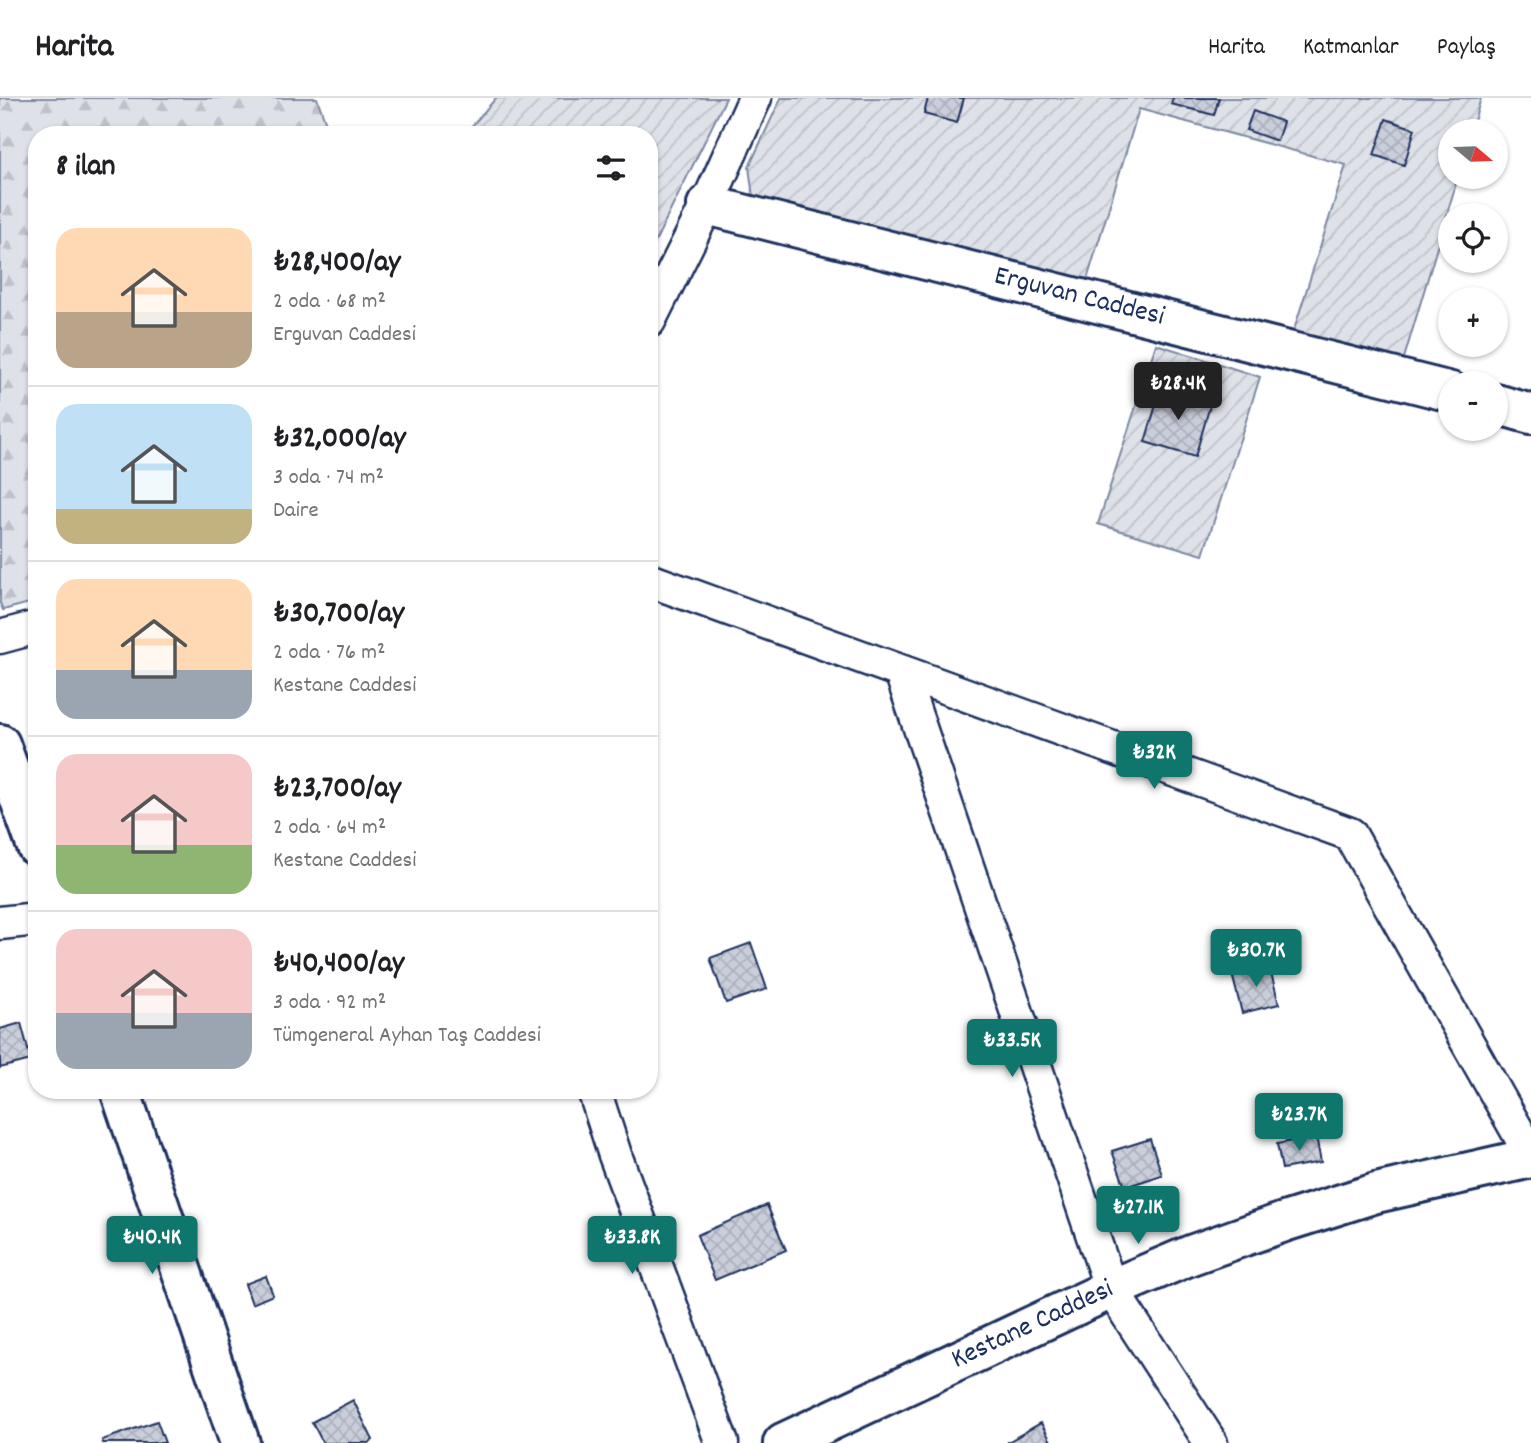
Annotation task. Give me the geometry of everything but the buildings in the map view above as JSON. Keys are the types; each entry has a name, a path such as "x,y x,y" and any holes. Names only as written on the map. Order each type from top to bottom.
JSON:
{"street":[{"path":"658,303 707,205 755,98"},
{"name":"Erguvan Caddesi","path":"707,205 1438,388"},
{"path":"1508,407 1531,414"},
{"path":"658,583 1350,834 1531,1156"},
{"path":"0,637 28,629"},
{"path":"901,672 1111,1289 1211,1443"},
{"path":"0,744 28,822"},
{"path":"0,923 28,920"},
{"path":"123,1099 240,1443"},
{"path":"597,1099 615,1155 722,1443"},
{"name":"Kestane Caddesi","path":"783,1443 1111,1289 1191,1255 1376,1193 1531,1156"}],"green space":[{"path":"0,98 317,98 327,126 28,126 28,603 3,610 0,603"},
{"path":"496,98 726,98 658,236 658,126 472,126"},
{"path":"781,98 1481,98 1475,119 1438,119 1438,189 1454,189 1450,203 1438,203 1438,244 1402,365 1292,336 1346,165 1139,109 1086,283 753,197 749,167"},
{"path":"1156,344 1260,377 1203,555 1098,524"}]}
